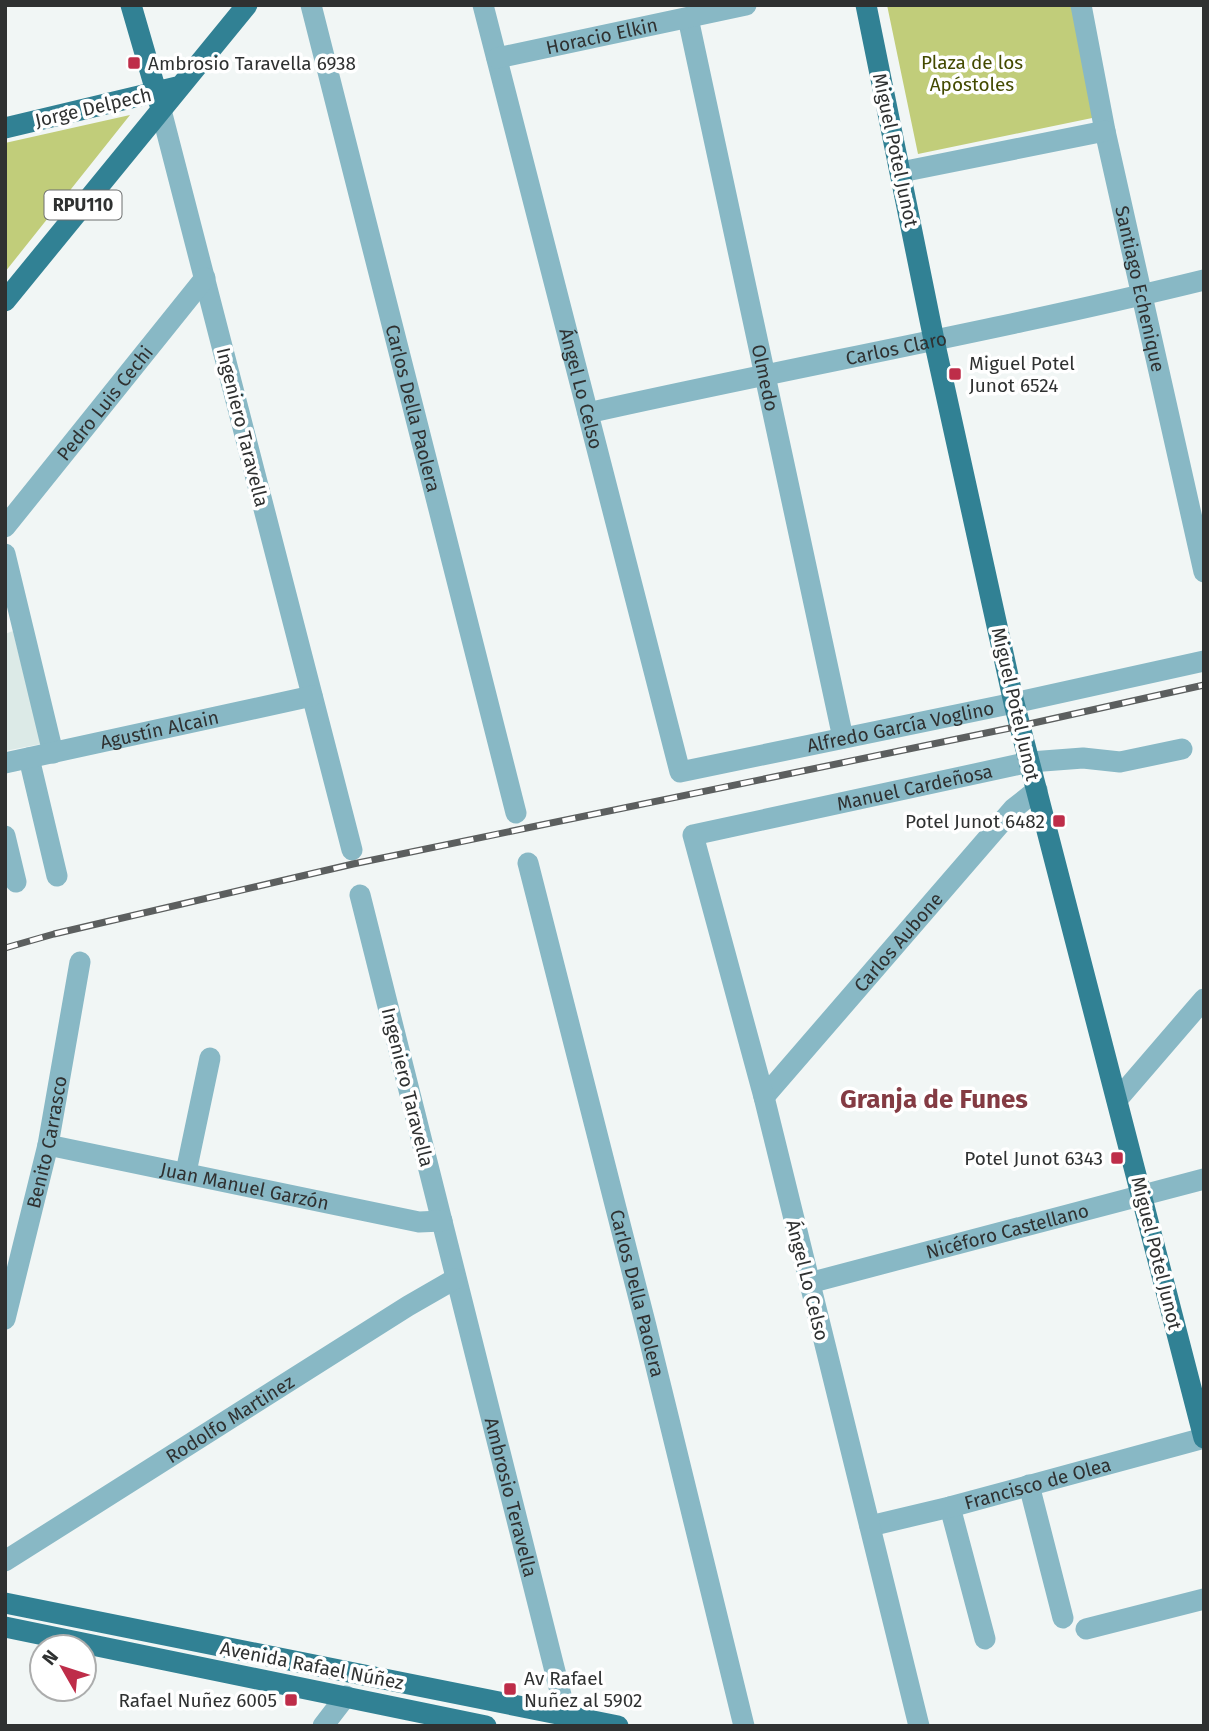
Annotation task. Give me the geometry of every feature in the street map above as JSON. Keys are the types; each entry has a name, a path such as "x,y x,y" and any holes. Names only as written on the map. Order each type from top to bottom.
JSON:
{"main road":[{"name":"Ingeniero Taravella","path":"131,5 158,101"},
{"name":"Jorge Delpech","path":"5,128 158,101 181,86 247,5"},
{"name":"Miguel Potel Junot","path":"866,5 934,340 1014,703 1204,1438"},
{"name":"RPU110","path":"5,301 158,101"},
{"name":"Avenida Rafael Núñez","path":"8,1606 618,1726"},
{"name":"Avenida Rafael Núñez","path":"5,1628 486,1726"}],"street":[{"name":"Carlos Della Paolera","path":"311,5 516,813"},
{"name":"Ángel Lo Celso","path":"483,5 680,772"},
{"name":"Horacio Elkin","path":"496,58 746,5"},
{"name":"Santiago Echenique","path":"1081,5 1105,131 1204,572"},
{"name":"Olmedo","path":"688,18 843,738"},
{"name":"Ingeniero Taravella","path":"158,101 352,850"},
{"path":"901,172 1105,131"},
{"name":"Pedro Luis Cechi","path":"5,527 205,278"},
{"name":"Carlos Claro","path":"588,413 1204,280"},
{"path":"5,554 52,753"},
{"name":"Alfredo García Voglino","path":"680,772 1204,661"},
{"name":"Agustín Alcain","path":"5,763 312,696"},
{"name":"Manuel Cardeñosa","path":"693,835 1030,762 1083,758 1120,762 1182,749"},
{"path":"29,758 57,876"},
{"name":"Carlos Aubone","path":"764,1097 1013,809 1037,790"},
{"name":"Ángel Lo Celso","path":"693,835 764,1097 919,1726"},
{"path":"5,836 16,882"},
{"name":"Carlos Della Paolera","path":"528,863 744,1726"},
{"name":"Ingeniero Taravella","path":"359,895 455,1279"},
{"name":"Benito Carrasco","path":"5,1319 48,1144 80,962"},
{"path":"1117,1100 1204,999"},
{"path":"186,1172 210,1058"},
{"name":"Juan Manuel Garzón","path":"48,1144 419,1222 442,1222"},
{"name":"Nicéforo Castellano","path":"809,1283 1204,1179"},
{"name":"Rodolfo Martinez","path":"5,1561 455,1279"},
{"name":"Ambrosio Teravella","path":"455,1279 566,1715"},
{"name":"Francisco de Olea","path":"870,1525 950,1507 1204,1438"},
{"path":"1029,1485 1063,1618"},
{"path":"950,1507 985,1639"},
{"path":"1086,1629 1204,1599"},
{"path":"323,1726 346,1696"}],"shaded area":[{"path":"13,631 41,744 5,751 5,634"}],"green space":[{"name":"Plaza de los Apóstoles","path":"887,5 1074,5 1097,117 918,154"},
{"path":"130,115 5,272 5,143"}],"railway":[{"path":"5,948 54,934 353,864 1020,726 1204,685"}],"place":[{"name":"Ambrosio Taravella 6938","path":"134,63"},
{"name":"Miguel Potel Junot 6524","path":"955,374"},
{"name":"Potel Junot 6482","path":"1059,821"},
{"name":"Potel Junot 6343","path":"1117,1158"},
{"name":"Av Rafael Nuñez al 5902","path":"510,1689"},
{"name":"Rafael Nuñez 6005","path":"291,1700"}],"district":[{"name":"Granja de Funes","path":"934,1099"}]}
